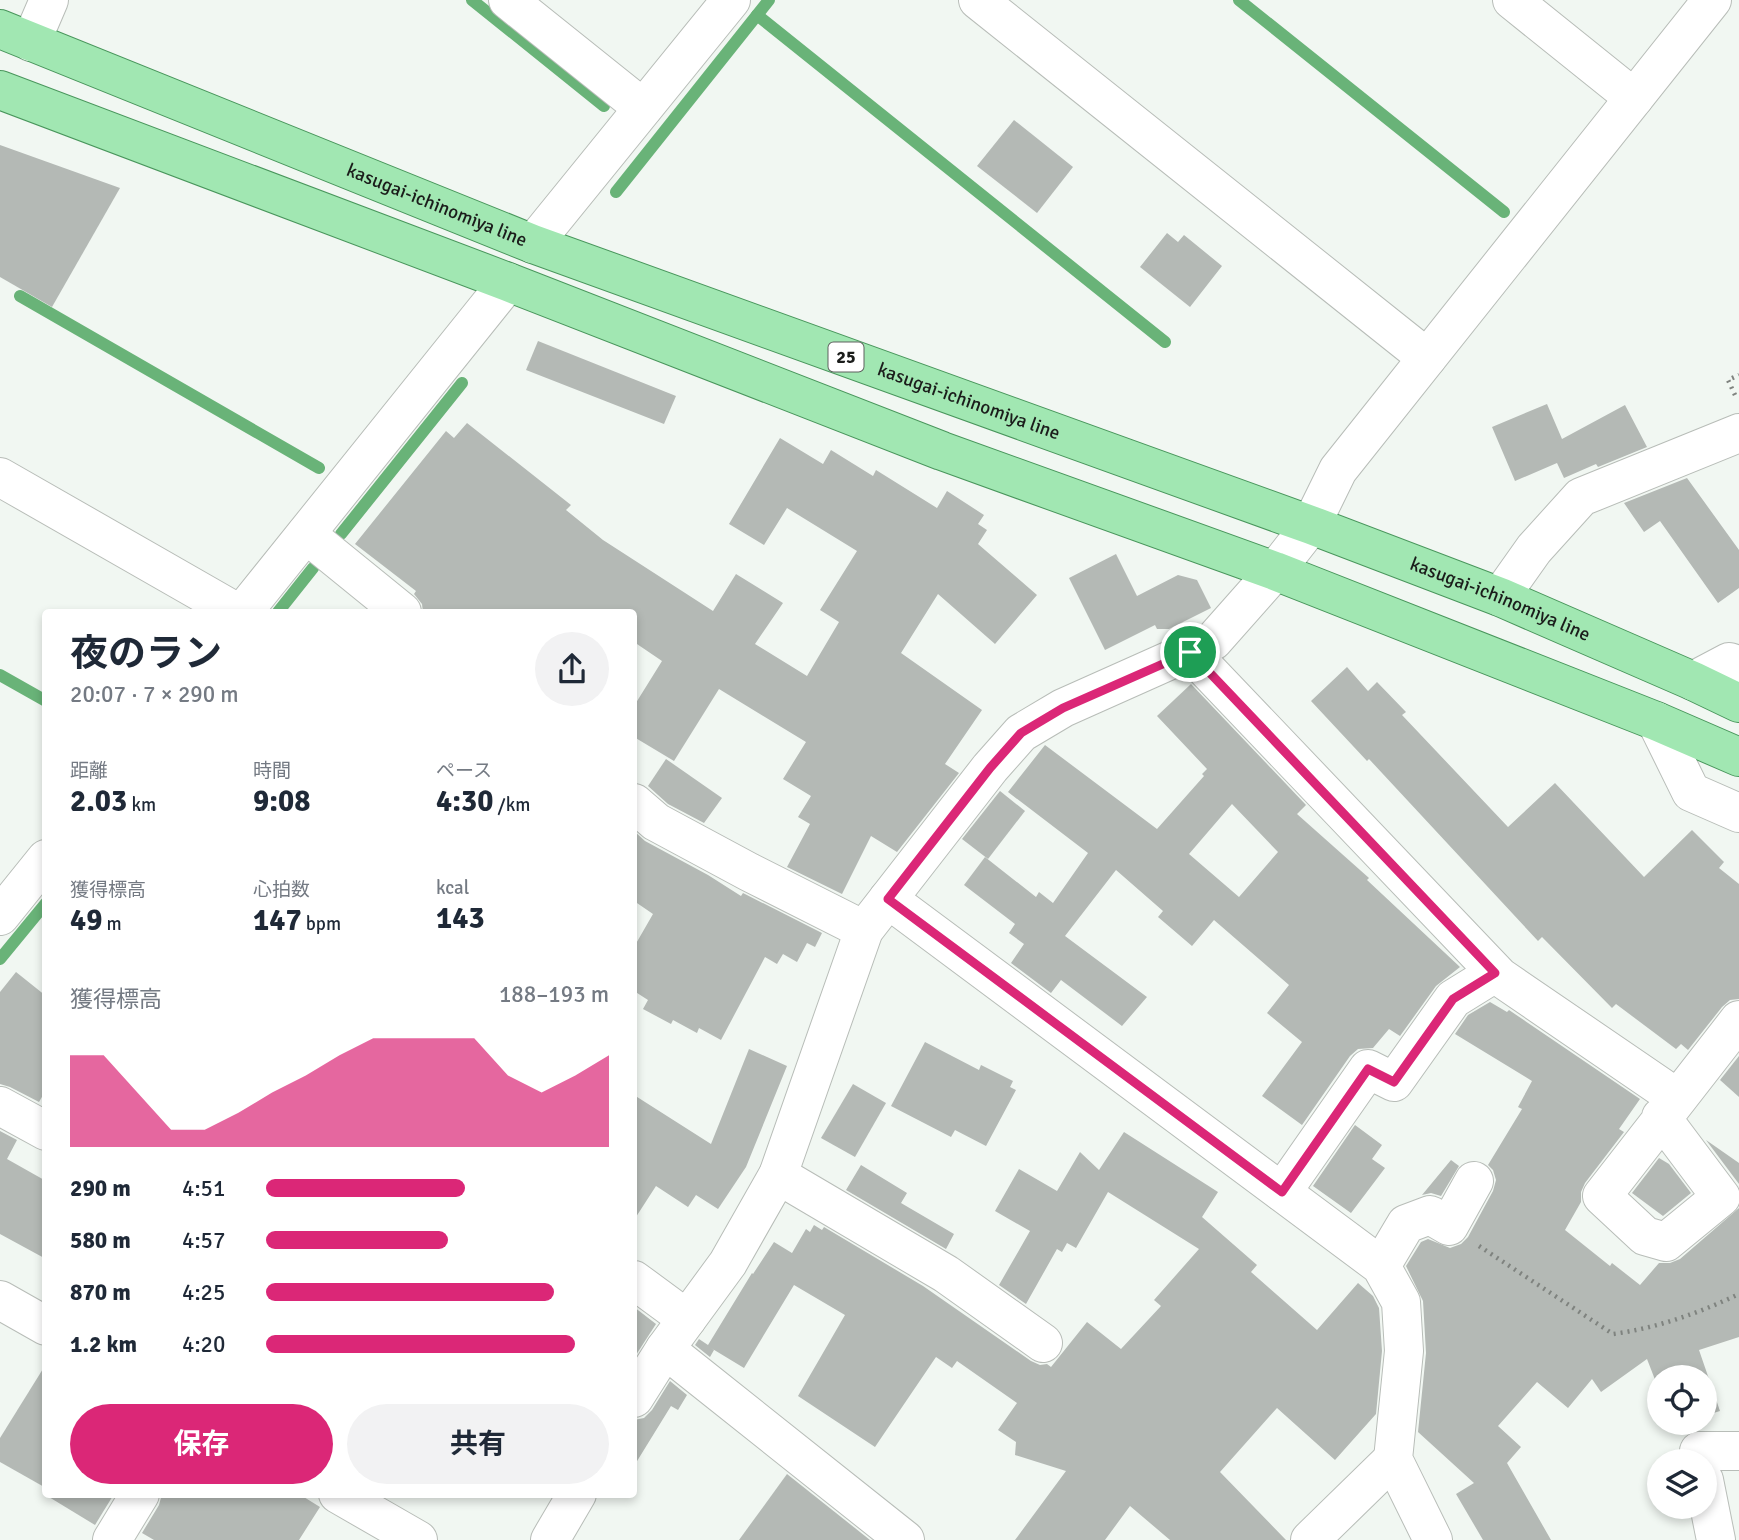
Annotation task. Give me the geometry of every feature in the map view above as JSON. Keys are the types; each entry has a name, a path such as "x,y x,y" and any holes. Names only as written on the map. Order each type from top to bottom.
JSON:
{"main road":[{"name":"kasugai-ichinomiya line","path":"16,35 533,244 1311,525 1500,597 1739,703"},
{"path":"0,90 508,282 942,451 1275,571 1656,721 1739,757"}],"street":[{"path":"16,35 49,0"},
{"path":"508,0 643,108"},
{"path":"533,244 731,0"},
{"path":"978,0 1427,358"},
{"path":"1512,0 1634,98"},
{"path":"637,1393 665,1349 728,1263 778,1175 864,930 990,768 1021,733 1063,708 1213,641 1275,571 1311,525 1338,470 1712,0"},
{"path":"245,609 508,282"},
{"path":"1500,597 1534,549 1581,497 1739,433"},
{"path":"0,477 231,609"},
{"path":"306,534 398,609"},
{"path":"1190,652 1495,973 1669,1107 1739,1020"},
{"path":"1693,681 1729,662 1739,665"},
{"path":"1656,721 1691,792 1739,813"},
{"path":"637,806 656,822 864,930"},
{"path":"0,916 25,867"},
{"path":"888,899 1381,1266 1401,1303 1404,1352 1393,1459 1433,1540"},
{"path":"1282,1192 1368,1069 1394,1082 1453,999 1495,973"},
{"path":"0,1106 42,1129"},
{"path":"778,1175 946,1274 1043,1343"},
{"path":"1381,1266 1406,1224 1430,1215 1449,1226 1474,1181"},
{"path":"637,1282 687,1318"},
{"path":"0,1300 42,1324"},
{"path":"665,1349 905,1540"},
{"path":"1717,1451 1739,1451"},
{"path":"1310,1540 1393,1459"},
{"path":"112,1540 138,1498"},
{"path":"345,1498 418,1540"},
{"path":"550,1540 575,1498"},
{"path":"1712,1519 1716,1540"}],"path":[{"path":"1739,375 1728,380 1739,402"},
{"path":"1449,1226 1613,1334 1642,1330 1709,1308 1739,1294"}],"building":[{"path":"1014,120 1073,167 1037,213 977,166"},
{"path":"0,145 120,188 52,307 0,277"},
{"path":"1167,233 1178,242 1184,235 1222,266 1190,307 1140,267"},
{"path":"538,341 676,396 664,424 526,370"},
{"path":"1547,404 1562,439 1625,405 1647,447 1564,478 1557,463 1515,481 1492,427"},
{"path":"467,423 571,505 566,510 603,540 713,611 736,574 783,603 755,644 807,676 839,622 820,610 857,551 787,508 764,545 729,524 780,438 823,464 831,450 873,476 876,470 937,508 947,491 984,515 978,524 987,530 978,544 1037,595 995,644 938,594 901,653 982,710 945,764 959,773 897,852 871,836 842,894 787,867 810,824 798,817 811,796 783,779 806,742 719,689 674,761 637,739 637,701 662,661 637,644 637,609 423,609 414,594 416,591 355,544 446,431 454,438"},
{"path":"1687,478 1739,550 1739,588 1718,603 1660,521 1644,532 1624,503"},
{"path":"1116,554 1137,596 1178,575 1197,580 1211,608 1169,629 1157,629 1155,625 1105,650 1069,578"},
{"path":"1347,667 1368,691 1377,682 1406,712 1402,715 1508,827 1555,783 1644,877 1692,830 1724,862 1719,868 1739,884 1739,999 1730,1000 1722,1007 1688,1050 1681,1044 1676,1049 1616,1004 1612,1008 1542,937 1538,941 1369,759 1367,761 1311,701"},
{"path":"1191,684 1306,805 1297,814 1369,878 1367,880 1460,967 1436,986 1400,1036 1389,1029 1373,1048 1358,1049 1350,1056 1302,1125 1262,1096 1302,1042 1267,1013 1289,985 1214,920 1192,946 1158,917 1163,911 1116,870 1065,936 1147,997 1122,1026 1061,980 1051,993 1011,963 1024,944 1009,933 1015,924 964,885 985,857 1036,897 1039,892 1053,903 1088,853 1008,792 1045,745 1157,829 1204,776 1202,774 1207,769 1157,716","holes":["1232,804 1278,852 1239,897 1189,854"]},
{"path":"666,759 722,798 704,823 668,804 648,786"},
{"path":"1000,791 1025,811 988,859 962,839"},
{"path":"637,834 645,841 741,896 743,893 822,933 815,947 807,943 797,962 783,954 777,964 765,957 721,1040 699,1028 697,1033 673,1020 671,1024 643,1009 648,1000 637,993 637,942 653,914 637,903"},
{"path":"16,972 42,993 42,1097 39,1102 0,1084 0,992"},
{"path":"1490,1002 1507,1012 1509,1010 1640,1099 1619,1129 1624,1132 1585,1183 1581,1202 1565,1230 1610,1266 1612,1263 1640,1285 1659,1263 1680,1259 1739,1208 1739,1337 1699,1350 1704,1365 1649,1365 1647,1359 1601,1392 1592,1379 1568,1408 1537,1382 1498,1426 1521,1447 1507,1463 1551,1540 1483,1540 1456,1494 1474,1483 1418,1432 1426,1353 1423,1301 1406,1266 1421,1242 1428,1239 1450,1248 1461,1244 1468,1237 1493,1191 1496,1180 1488,1165 1522,1109 1518,1107 1532,1081 1455,1034 1468,1015"},
{"path":"925,1042 979,1070 981,1065 1013,1081 1010,1087 1016,1090 986,1146 955,1130 951,1137 891,1106"},
{"path":"749,1049 787,1066 746,1167 718,1209 696,1195 688,1207 656,1186 637,1215 637,1097 711,1144"},
{"path":"1739,1056 1739,1097 1720,1080"},
{"path":"853,1084 886,1103 855,1157 821,1138"},
{"path":"1355,1125 1382,1145 1372,1159 1385,1168 1351,1213 1313,1186"},
{"path":"0,1131 17,1140 7,1159 42,1179 42,1257 0,1234"},
{"path":"1124,1132 1218,1192 1202,1217 1257,1265 1251,1272 1317,1330 1358,1283 1373,1296 1379,1308 1382,1351 1376,1414 1335,1460 1277,1408 1220,1472 1286,1540 1170,1540 1130,1506 1105,1540 1015,1540 1066,1471 1015,1455 1016,1442 998,1430 1017,1403 957,1361 952,1368 936,1357 875,1447 798,1396 845,1315 794,1285 744,1368 711,1348 714,1350 710,1357 695,1345 699,1339 708,1345 774,1242 792,1253 806,1229 810,1232 814,1225 822,1230 824,1227 923,1286 1040,1365 1047,1364 1051,1367 1087,1322 1121,1349 1161,1306 1154,1300 1199,1249 1108,1192 1076,1248 1067,1243 1062,1252 1057,1249 1026,1304 999,1285 1030,1231 995,1211 1019,1169 1057,1191 1080,1152 1099,1170"},
{"path":"1706,1140 1739,1163 1739,1184"},
{"path":"1659,1158 1669,1164 1691,1193 1663,1216 1632,1193"},
{"path":"1451,1160 1459,1166 1441,1196 1431,1193 1422,1195"},
{"path":"861,1165 907,1193 901,1203 954,1234 946,1249 846,1190"},
{"path":"637,1309 656,1324 637,1353"},
{"path":"42,1370 42,1486 0,1462 0,1438"},
{"path":"670,1381 687,1395 678,1410 671,1406 637,1461 637,1419 644,1418"},
{"path":"787,1474 870,1540 739,1540"},
{"path":"51,1498 112,1498 95,1525"},
{"path":"161,1498 305,1498 320,1507 299,1540 154,1540 142,1533"}],"waterway":[{"path":"472,0 604,106"},
{"path":"616,192 769,0"},
{"path":"1239,0 1504,212"},
{"path":"757,15 1165,342"},
{"path":"20,296 319,468"},
{"path":"341,534 462,383"},
{"path":"280,609 313,568"},
{"path":"0,675 42,699"},
{"path":"0,959 42,908"}],"route":[{"path":"1190,652 1495,973 1453,999 1394,1082 1368,1069 1282,1192 888,899 990,768 1021,733 1063,708 1190,652"}]}
